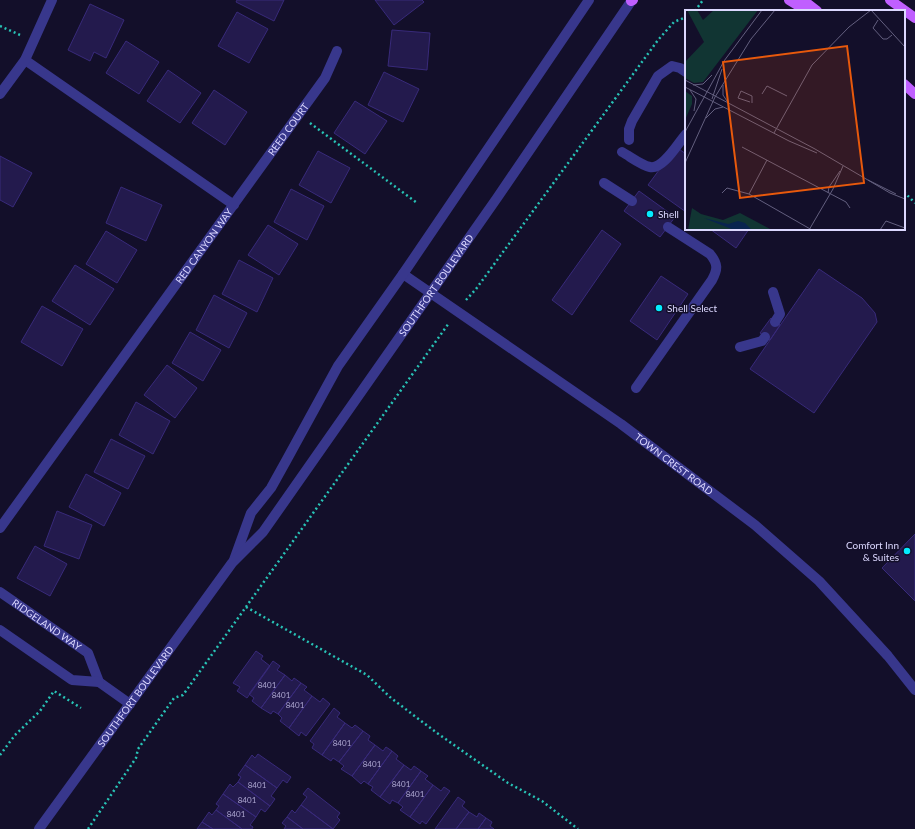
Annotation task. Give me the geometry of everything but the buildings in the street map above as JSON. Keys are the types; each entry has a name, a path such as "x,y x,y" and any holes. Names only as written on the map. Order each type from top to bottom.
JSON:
{"main road":[{"path":"790,0 805,10"},
{"path":"803,0 816,10"},
{"path":"890,0 904,10"},
{"path":"905,11 915,18"},
{"path":"905,85 915,94"}],"street":[{"path":"0,94 25,60 52,0"},
{"name":"SOUTHFORT BOULEVARD","path":"232,563 251,513 271,488 338,366 589,0"},
{"name":"SOUTHFORT BOULEVARD","path":"39,829 232,563 262,532 430,294 632,0"},
{"name":"REED COURT","path":"234,205 325,78 337,51"},
{"name":"RED CANYON WAY","path":"0,528 234,205 25,60"},
{"path":"629,140 629,129 632,121 658,76 672,66 685,71"},
{"path":"622,152 650,167 657,167 664,163 685,135"},
{"path":"604,183 632,201"},
{"path":"636,388 712,280 717,268 715,260 710,254 689,242 668,227"},
{"name":"TOWN CREST ROAD","path":"402,274 620,424 755,526 824,586 888,656 915,690"},
{"path":"773,292 780,314 775,322"},
{"path":"740,347 762,341 766,337"},
{"name":"RIDGELAND WAY","path":"0,592 88,653 99,682"},
{"path":"0,630 72,680 99,682 130,704"}],"path":[{"path":"696,10 703,0"},
{"path":"471,292 476,289 658,40 674,22 685,17"},
{"path":"0,26 34,41"},
{"path":"299,115 416,203"},
{"path":"905,193 915,203"},
{"path":"88,829 136,758 138,749 174,698 183,695 445,329"},
{"path":"246,607 367,675 391,698 437,733 508,783 542,801 578,829"},
{"path":"0,755 15,734 37,715 54,691 81,708"}],"place":[{"name":"Shell","path":"650,214"},
{"name":"Shell Select","path":"659,308"},
{"name":"Comfort Inn & Suites","path":"907,551"}]}
